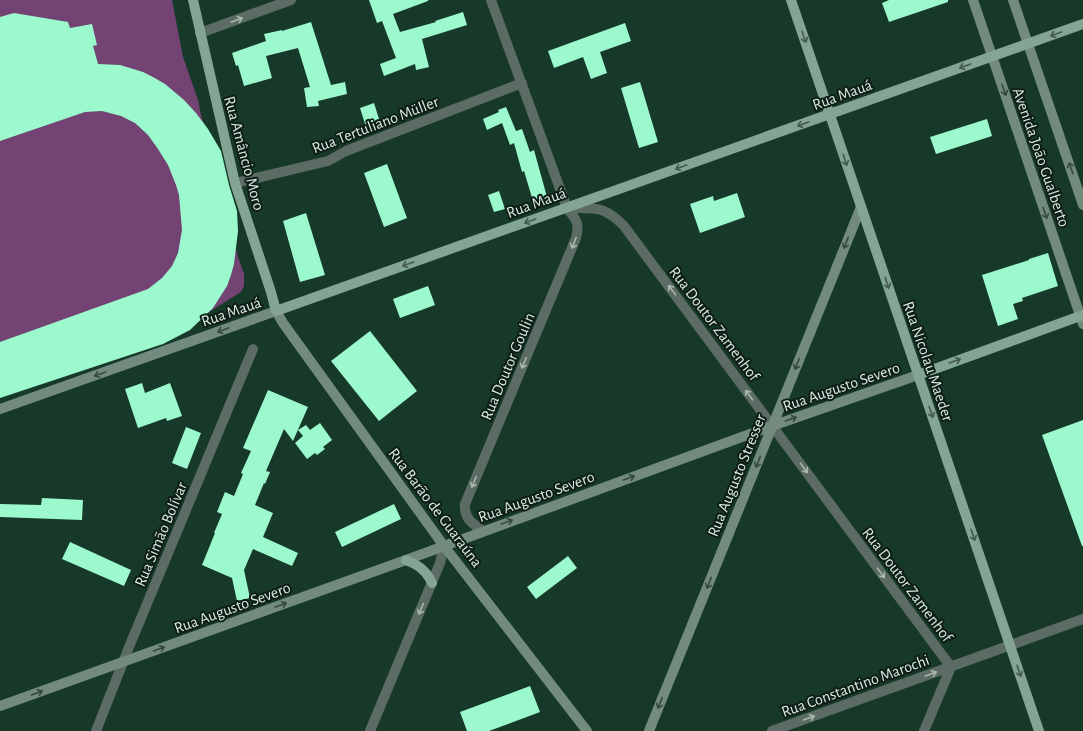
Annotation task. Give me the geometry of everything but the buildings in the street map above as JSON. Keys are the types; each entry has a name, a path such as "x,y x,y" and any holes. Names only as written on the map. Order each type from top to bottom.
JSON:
{"main road":[{"name":"Rua Amâncio Moro","path":"193,0 235,183 269,285 276,312"},
{"name":"Rua Nicolau Maeder","path":"792,0 1039,731"},
{"name":"Avenida João Gualberto","path":"973,0 1082,319"},
{"name":"Avenida João Gualberto","path":"1013,0 1083,205"},
{"name":"Rua Mauá","path":"0,409 1083,24"},
{"name":"Rua Augusto Stresser","path":"649,731 861,207"},
{"name":"Rua Barão de Guaraúna","path":"276,312 444,546 577,717 586,731"},
{"name":"Rua Augusto Severo","path":"0,706 772,426 1082,319"},
{"path":"406,560 424,570 432,583"}],"street":[{"path":"200,33 291,0"},
{"path":"491,0 567,208"},
{"name":"Rua Tertuliano Müller","path":"235,183 328,161 346,151 522,83"},
{"name":"Rua Doutor Zamenhof","path":"567,208 592,208 605,211 624,226 951,667"},
{"name":"Rua Doutor Goulin","path":"483,531 467,518 465,504 576,238 578,230 577,222 567,208"},
{"name":"Rua Simão Bolívar","path":"96,731 123,662 253,349"},
{"path":"370,731 440,563 444,546"},
{"name":"Rua Constantino Marochi","path":"772,731 1083,619"},
{"path":"924,731 951,667"}],"shaded area":[{"path":"0,0 172,0 183,57 198,100 201,115 224,189 237,254 244,274 244,286 241,292 182,329 0,391"}]}
